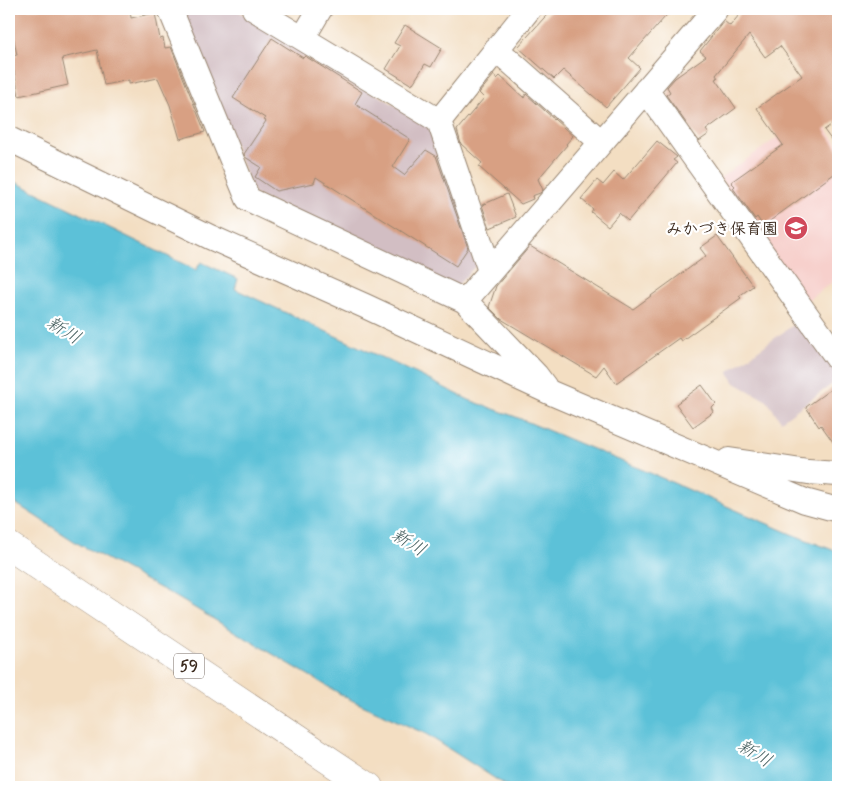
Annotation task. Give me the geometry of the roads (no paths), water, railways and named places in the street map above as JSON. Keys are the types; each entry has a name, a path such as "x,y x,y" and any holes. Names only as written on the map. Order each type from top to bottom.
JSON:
{"main road":[{"name":"59","path":"9,546 370,787"}],"street":[{"path":"170,9 248,199 464,301 536,375 548,392"},
{"path":"254,9 439,121 490,271"},
{"path":"303,38 320,9"},
{"path":"439,121 529,9"},
{"path":"464,301 716,9"},
{"path":"496,49 601,142"},
{"path":"646,90 838,360"},
{"path":"9,138 210,237 365,306 548,392 695,456 805,501 838,510"},
{"path":"695,456 808,472 838,474"}],"water":[{"name":"新川","path":"9,179 196,270 201,262 238,279 235,289 469,400 516,417 791,534 838,552 838,787 508,787 426,734 349,699 171,594 77,543 9,499"}],"place":[{"name":"みかづき保育園","path":"796,228"}]}
